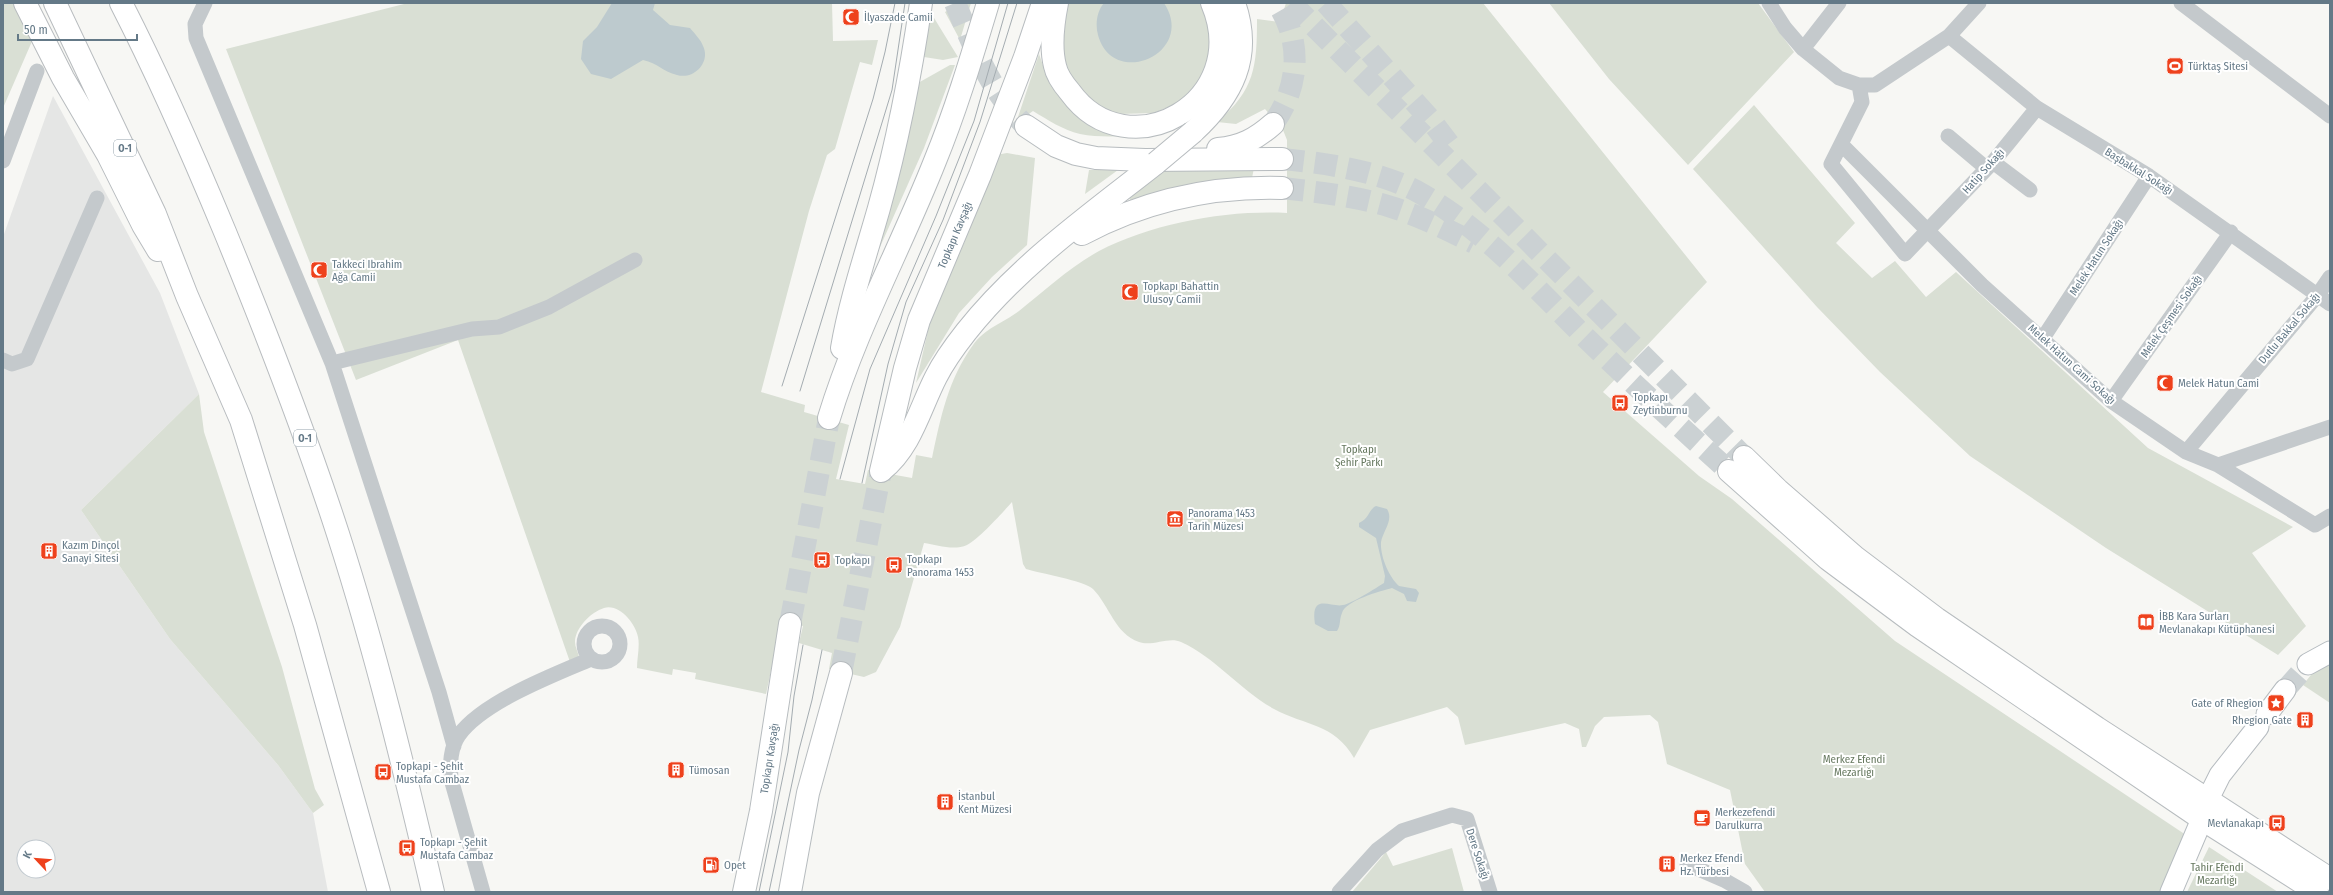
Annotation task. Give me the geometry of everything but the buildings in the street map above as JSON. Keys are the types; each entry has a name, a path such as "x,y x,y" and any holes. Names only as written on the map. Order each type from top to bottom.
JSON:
{"main road":[{"path":"25,3 63,78 108,155 143,225 187,296"},
{"name":"O-1","path":"55,3 155,214 187,296 241,420 264,489 333,721 379,892"},
{"name":"O-1","path":"121,3 196,164 265,331 311,454 338,534 388,705 433,892"},
{"path":"921,3 907,93 897,140 849,313 829,418 858,336 936,161 970,63 988,3"},
{"name":"Topkapı Kavşağı","path":"1040,256 994,300 966,332 936,377 902,449 894,461 881,471 905,368 919,320 980,175 1025,57 1043,3"},
{"path":"1057,3 1053,52 1056,68 1062,81 1078,104 1090,113 1106,121 1135,127 1164,122 1176,117 1189,108 1213,80 1220,63 1221,44 1220,29 1212,3"},
{"path":"1040,256 1054,242 1150,162 1193,132 1222,102 1239,62 1242,30 1234,3"},
{"path":"1150,162 1183,150 1214,150 1244,144 1258,137 1273,124"},
{"path":"1026,126 1056,146 1076,154 1096,158 1150,162 1282,159"},
{"path":"1040,256 1108,220 1162,202 1193,194 1222,190 1282,188"},
{"path":"1737,464 1828,559 1918,626 2205,810 2330,879"},
{"name":"Topkapı Kavşağı","path":"744,892 761,811 790,624"},
{"path":"2308,664 2330,652"},
{"path":"790,892 808,793 841,674"},
{"path":"2171,892 2220,775 2285,690"},
{"path":"2205,810 2310,890"},
{"path":"2307,865 2310,890"}],"street":[{"path":"205,3 195,24 196,38 332,363 439,692 454,746"},
{"path":"1769,3 1785,28 1803,49 1839,78 1859,85 1875,84 1949,36 1979,3"},
{"path":"1803,49 1839,3"},
{"path":"2181,3 2330,116"},
{"name":"Başbakkal Sokağı","path":"1949,36 2037,108 2149,176 2231,232 2330,304"},
{"path":"3,161 37,71"},
{"path":"1841,144 1862,102 1859,85"},
{"name":"Hatip Sokağı","path":"1841,144 1831,164 1905,254 1928,232 1989,165 2037,108"},
{"path":"1948,136 1989,165 2030,190"},
{"name":"Melek Hatun Cami Sokağı","path":"1841,144 1982,285 2043,338 2111,401 2186,452 2218,465 2315,525 2330,516"},
{"name":"Melek Hatun Sokağı","path":"2043,338 2149,176"},
{"path":"3,360 12,364 28,359 98,198"},
{"name":"Melek Çeşmesi Sokağı","path":"2111,401 2231,232"},
{"path":"332,363 472,329 499,327 549,307 635,260"},
{"name":"Dutlu Bakkal Sokağı","path":"2186,452 2317,296 2330,277"},
{"path":"2218,465 2330,427"},
{"path":"483,892 451,779 449,761 454,746 459,736 484,712 502,701 590,659"},
{"name":"Dere Sokağı","path":"1339,892 1377,850 1402,831 1452,815 1466,819 1490,892"},
{"path":"1687,864 1724,880 1744,892"}],"shaded area":[{"path":"612,3 655,3 653,10 670,25 690,28 701,41 705,52 703,64 695,72 683,76 672,74 653,63 643,60 611,79 591,74 581,59 583,41 597,27"},
{"path":"1104,3 1164,3 1171,21 1170,37 1162,50 1149,58 1134,62 1119,60 1106,51 1098,35 1097,26 1098,14"},
{"path":"53,96 160,293 199,394 81,510 170,639 278,765 313,813 328,892 3,892 3,237"},
{"path":"1376,506 1387,509 1389,513 1389,521 1381,542 1382,554 1386,566 1399,586 1416,589 1419,593 1416,602 1407,601 1404,594 1392,588 1372,594 1349,604 1342,613 1337,631 1328,631 1315,624 1314,614 1318,605 1347,604 1364,596 1384,583 1385,576 1376,538 1359,527 1359,523 1365,519"}],"green space":[{"path":"3,3 14,3 33,39 3,108"},
{"name":"Topkapı Şehir Parkı","path":"408,3 832,3 833,41 878,40 872,65 860,62 835,149 827,155 809,211 761,392 805,405 804,412 849,425 836,479 865,484 868,470 912,478 916,455 932,458 942,413 951,385 964,358 973,345 983,334 1019,311 1088,257 1120,241 1191,220 1240,214 1287,213 1287,140 1283,130 1265,109 1236,124 1217,122 1239,99 1251,76 1256,50 1257,19 1280,22 1286,3 1483,3 1707,282 1603,392 1699,476 1732,499 1895,641 2186,835 2160,892 1765,892 1745,864 1730,790 1667,764 1658,722 1650,715 1604,717 1595,726 1586,747 1582,747 1579,729 1565,723 1465,745 1458,717 1447,707 1370,730 1354,758 1337,738 1318,727 1274,709 1250,693 1206,657 1181,642 1171,640 1144,643 1131,638 1118,626 1099,596 1088,586 1072,580 1026,569 1023,564 1012,502 997,519 967,545 951,548 924,543 900,627 876,672 864,677 829,669 832,653 799,643 803,626 782,620 766,694 695,679 696,673 673,669 672,675 637,668 639,644 637,632 626,616 610,607 594,613 581,626 575,642 579,657 570,662 458,340 356,380 226,49"},
{"path":"960,3 971,3 960,40 945,12"},
{"path":"1060,3 1203,3 1211,31 1209,59 1198,86 1180,102 1154,113 1120,114 1087,103 1062,77"},
{"path":"1549,3 1758,3 1794,52 1688,165 1609,79"},
{"path":"931,13 958,57 943,60 924,57"},
{"path":"1039,54 1049,82 1066,105 1088,121 1165,128 1160,134 1100,136 1080,134 1068,130 1033,111 1016,123"},
{"path":"950,65 955,65 924,148 864,283 918,83"},
{"path":"1754,105 1855,223 1836,243 1872,278 1895,261 1926,297 1956,272 2148,448 2293,527 2252,553 2306,626 2278,655 2106,548 1970,456 1880,372 1817,307 1693,169"},
{"path":"1007,153 1035,158 1027,245 992,277 959,313 916,383 929,326 943,289 964,243 996,155"},
{"path":"1254,168 1252,178 1191,185 1130,200 1129,195 1166,170 1191,171"},
{"path":"1089,170 1118,170 1085,194"},
{"path":"199,394 204,432 282,667 315,789 324,805 313,813 278,765 170,639 81,510"},
{"path":"2330,661 2330,703 2303,685 2314,671"},
{"name":"Tahir Efendi Mezarlığı","path":"2209,847 2278,892 2187,892"},
{"path":"1452,848 1464,892 1352,892 1386,852 1393,866"}],"tunnel":[{"path":"955,3 976,52 993,84 1002,99 1026,126"},
{"path":"1273,124 1282,110 1288,95 1293,80 1294,64 1294,48 1291,33 1277,3"},
{"path":"1291,3 1744,457"},
{"path":"1326,3 1430,119 1449,144"},
{"path":"1282,159 1352,169 1388,179 1405,185 1443,207 1485,239 1505,257 1617,368 1729,471"},
{"path":"1282,188 1349,197 1388,206 1421,218 1474,243"},
{"path":"790,624 829,418"},
{"path":"841,673 881,471"},
{"path":"2285,690 2308,664"}],"tram line":[{"path":"782,386 873,99 895,3"},
{"path":"800,391 892,90 905,3"},
{"path":"840,479 870,369 936,216 974,121 1008,3"},
{"path":"862,483 888,364 906,302 943,220 980,122 1017,3"},
{"path":"759,892 788,752 794,696 803,645"},
{"path":"769,892 822,650"}],"place":[{"name":"İlyaszade Camii","path":"851,17"},
{"name":"Türktaş Sitesi","path":"2175,66"},
{"name":"Takkeci Ibrahim Ağa Camii","path":"319,270"},
{"name":"Topkapı Bahattin Ulusoy Camii","path":"1130,292"},
{"name":"Melek Hatun Cami","path":"2165,383"},
{"name":"Topkapı Zeytinburnu","path":"1620,403"},
{"name":"Panorama 1453 Tarih Müzesi","path":"1175,519"},
{"name":"Kazım Dinçol Sanayi Sitesi","path":"49,551"},
{"name":"Topkapı","path":"822,560"},
{"name":"Topkapı Panorama 1453","path":"894,565"},
{"name":"İBB Kara Surları Mevlanakapı Kütüphanesi","path":"2146,622"},
{"name":"Gate of Rhegion","path":"2276,703"},
{"name":"Rhegion Gate","path":"2305,720"},
{"name":"Tümosan","path":"676,770"},
{"name":"Topkapi - Şehit Mustafa Cambaz","path":"383,772"},
{"name":"İstanbul Kent Müzesi","path":"945,802"},
{"name":"Merkezefendi Darulkurra","path":"1702,818"},
{"name":"Mevlanakapı","path":"2277,823"},
{"name":"Topkapı - Şehit Mustafa Cambaz","path":"407,848"},
{"name":"Merkez Efendi Hz. Türbesi","path":"1667,864"},
{"name":"Opet","path":"711,865"}],"park label":[{"name":"Merkez Efendi Mezarlığı","path":"1854,765"}]}
